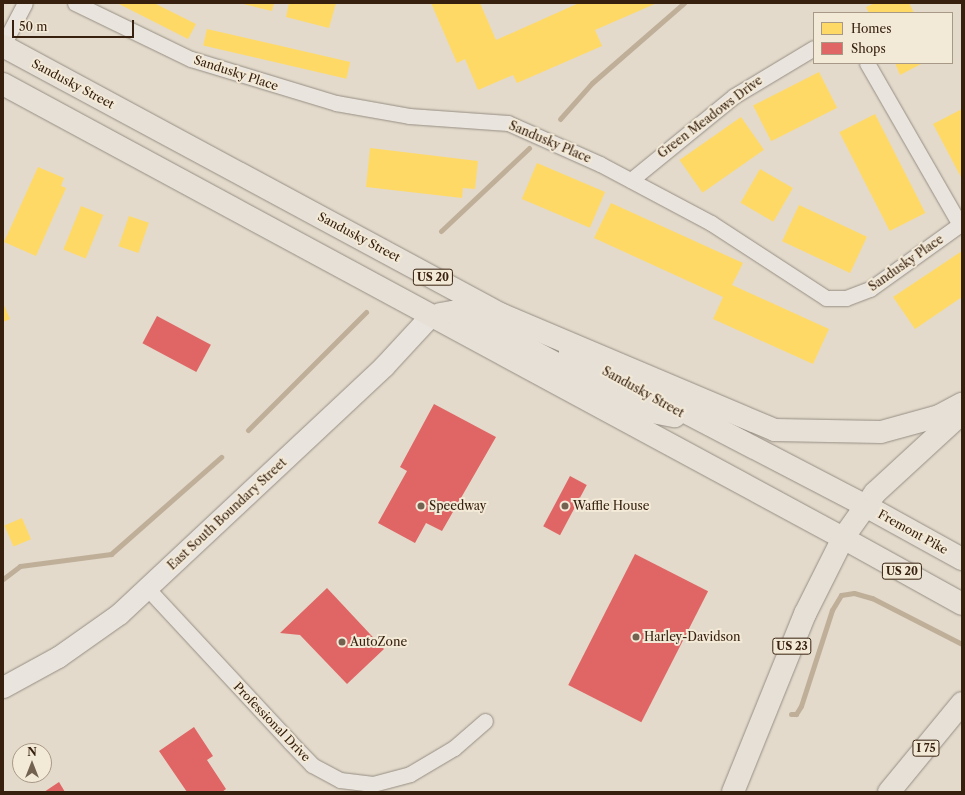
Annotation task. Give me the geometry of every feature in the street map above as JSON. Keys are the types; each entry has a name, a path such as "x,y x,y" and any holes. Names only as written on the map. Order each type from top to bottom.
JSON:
{"main road":[{"name":"Sandusky Street","path":"3,46 695,420 864,505"},
{"name":"US 20","path":"3,84 431,314 962,604"},
{"path":"431,314 453,312 475,320 642,410 695,420"},
{"path":"500,314 775,430 881,432 939,416 962,404"},
{"path":"864,505 962,413"},
{"name":"US 23","path":"733,792 805,614 843,538 864,505"},
{"name":"Fremont Pike","path":"864,505 962,559"},
{"name":"I 75","path":"889,792 962,703"}],"street":[{"path":"3,46 25,3"},
{"name":"Sandusky Place","path":"75,3 145,40 251,79 372,111 508,123 631,180 711,223 815,292 834,299 870,289 961,224"},
{"name":"Green Meadows Drive","path":"631,180 734,96 813,49"},
{"path":"868,64 961,224"},
{"name":"East South Boundary Street","path":"3,687 90,638 148,589 384,366 431,314"},
{"name":"Professional Drive","path":"148,589 312,765 340,780 373,784 410,774 454,748 485,721"}],"building: Homes":[{"path":"117,3 154,3 196,24 188,39"},
{"path":"239,3 274,3 272,11"},
{"path":"289,3 336,3 329,28 286,17"},
{"path":"431,3 480,3 496,40 579,3 657,3 595,30 602,46 517,83 513,75 478,90 465,59 457,63"},
{"path":"875,3 909,3 914,12 868,12 866,7"},
{"path":"207,29 350,62 346,79 203,46"},
{"path":"895,64 921,64 900,75"},
{"path":"819,72 837,108 771,141 753,106"},
{"path":"962,109 962,179 933,124"},
{"path":"875,114 925,213 890,231 839,132"},
{"path":"741,117 764,150 703,193 680,160"},
{"path":"370,148 478,161 475,189 463,188 462,198 366,187"},
{"path":"537,163 605,192 590,228 522,199"},
{"path":"38,167 64,178 61,186 66,188 36,256 4,242"},
{"path":"760,169 793,188 773,222 740,203"},
{"path":"611,203 743,263 732,285 829,329 813,364 713,319 723,297 594,238"},
{"path":"799,205 867,237 850,273 782,241"},
{"path":"81,206 103,215 86,259 63,250"},
{"path":"129,216 149,223 138,253 119,246"},
{"path":"962,251 962,297 915,329 893,297"},
{"path":"3,303 10,319 3,322"},
{"path":"22,518 31,539 13,547 5,525"}],"building: Shops":[{"path":"157,316 211,345 196,372 142,343"},
{"name":"Speedway","path":"434,404 496,437 442,531 426,523 415,543 378,523 407,471 400,467"},
{"name":"Waffle House","path":"570,476 587,485 560,535 543,526"},
{"name":"Harley-Davidson","path":"635,554 708,591 641,722 568,685"},
{"name":"AutoZone","path":"327,588 384,649 347,684 300,635 280,633"},
{"path":"194,727 213,756 207,760 226,789 222,792 187,792 159,751"},
{"path":"59,782 65,792 44,792"}],"waterway":[{"path":"560,119 592,83 684,3"},
{"path":"441,231 529,148"},
{"path":"248,430 366,312"},
{"path":"3,579 20,566 111,554 221,457"},
{"path":"791,714 796,714 801,706 832,610 841,595 854,593 872,598 962,644"}],"place":[{"name":"Speedway","path":"421,506"},
{"name":"Waffle House","path":"565,506"},
{"name":"Harley-Davidson","path":"636,637"},
{"name":"AutoZone","path":"342,642"}]}
